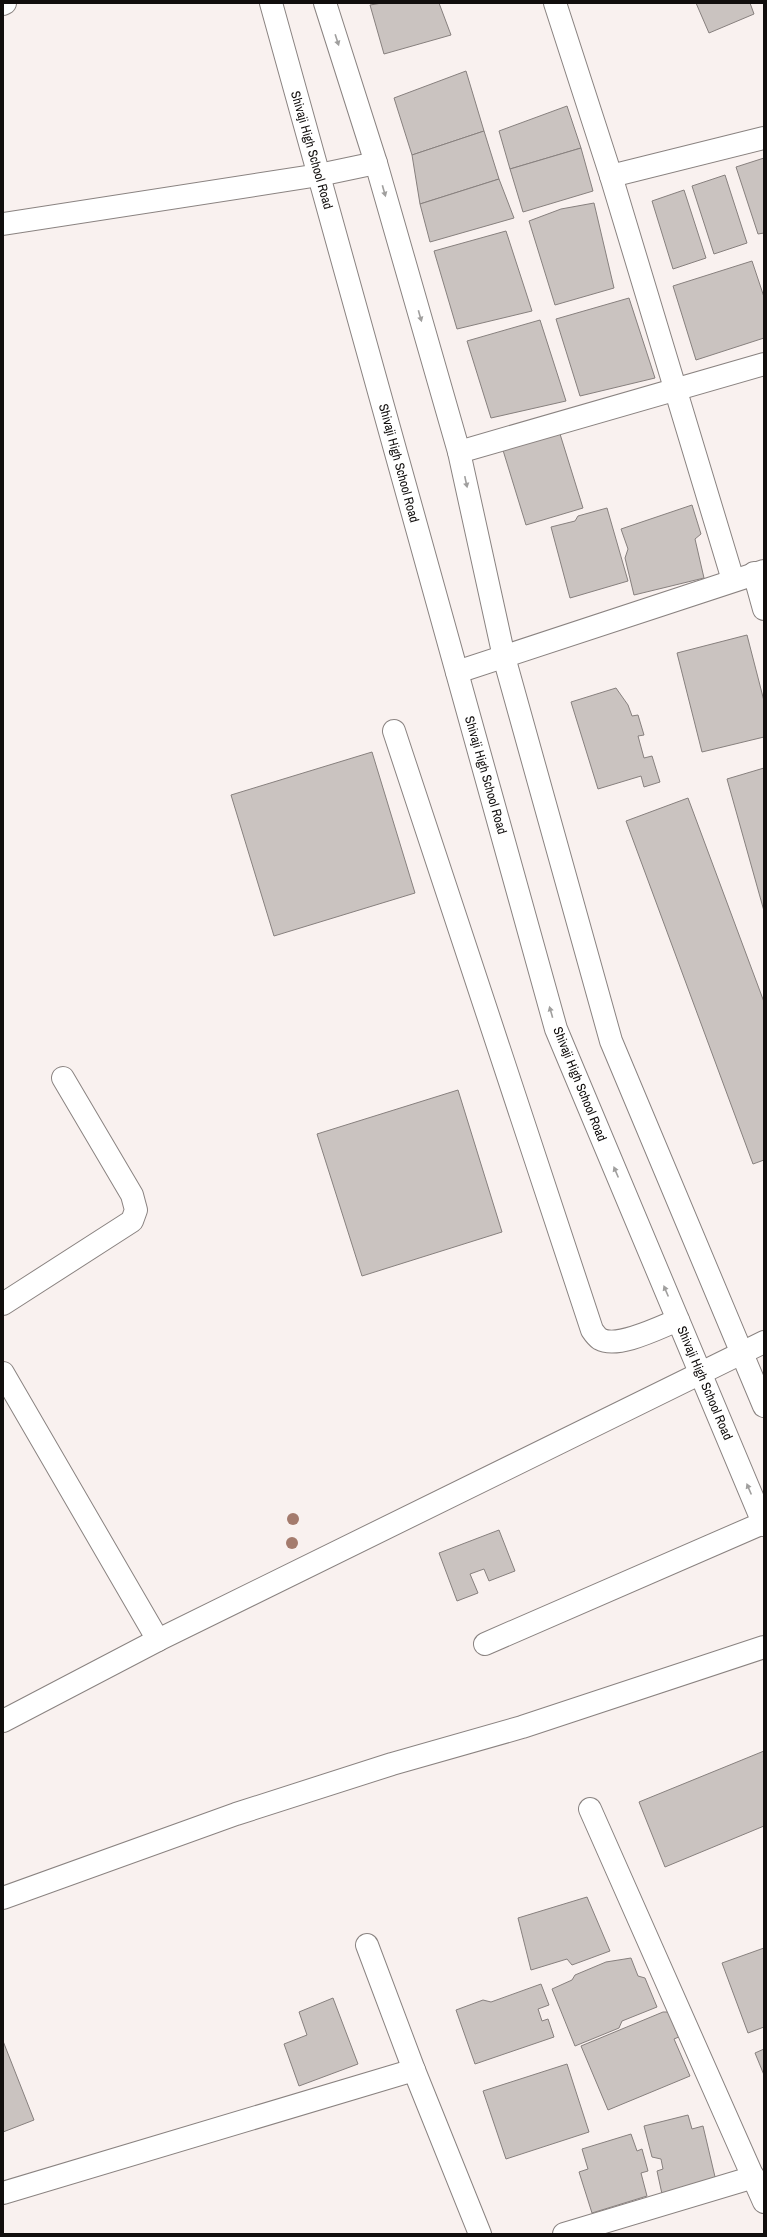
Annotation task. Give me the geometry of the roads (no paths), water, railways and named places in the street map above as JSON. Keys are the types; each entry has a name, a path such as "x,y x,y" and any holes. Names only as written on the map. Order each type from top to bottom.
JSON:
{"street":[{"name":"Shivaji High School Road","path":"271,3 556,1029 764,1524"},
{"path":"325,3 376,163 459,452 504,657 611,1041 740,1352 764,1406"},
{"path":"555,3 611,176 732,580"},
{"path":"611,176 764,138"},
{"path":"3,224 319,175 376,163"},
{"path":"459,452 764,364"},
{"path":"457,672 759,572 764,609"},
{"path":"394,731 592,1330 600,1339 611,1342 629,1339 678,1320"},
{"path":"3,1304 132,1221 136,1210 132,1195 63,1078"},
{"path":"3,1721 158,1640 740,1352 764,1342"},
{"path":"3,1373 158,1640"},
{"path":"485,1644 764,1524"},
{"path":"3,1898 236,1814 392,1764 522,1727 764,1647"},
{"path":"590,1809 764,2202"},
{"path":"367,1945 414,2070 480,2234"},
{"path":"3,2192 414,2070"},
{"path":"564,2234 754,2177"}]}
